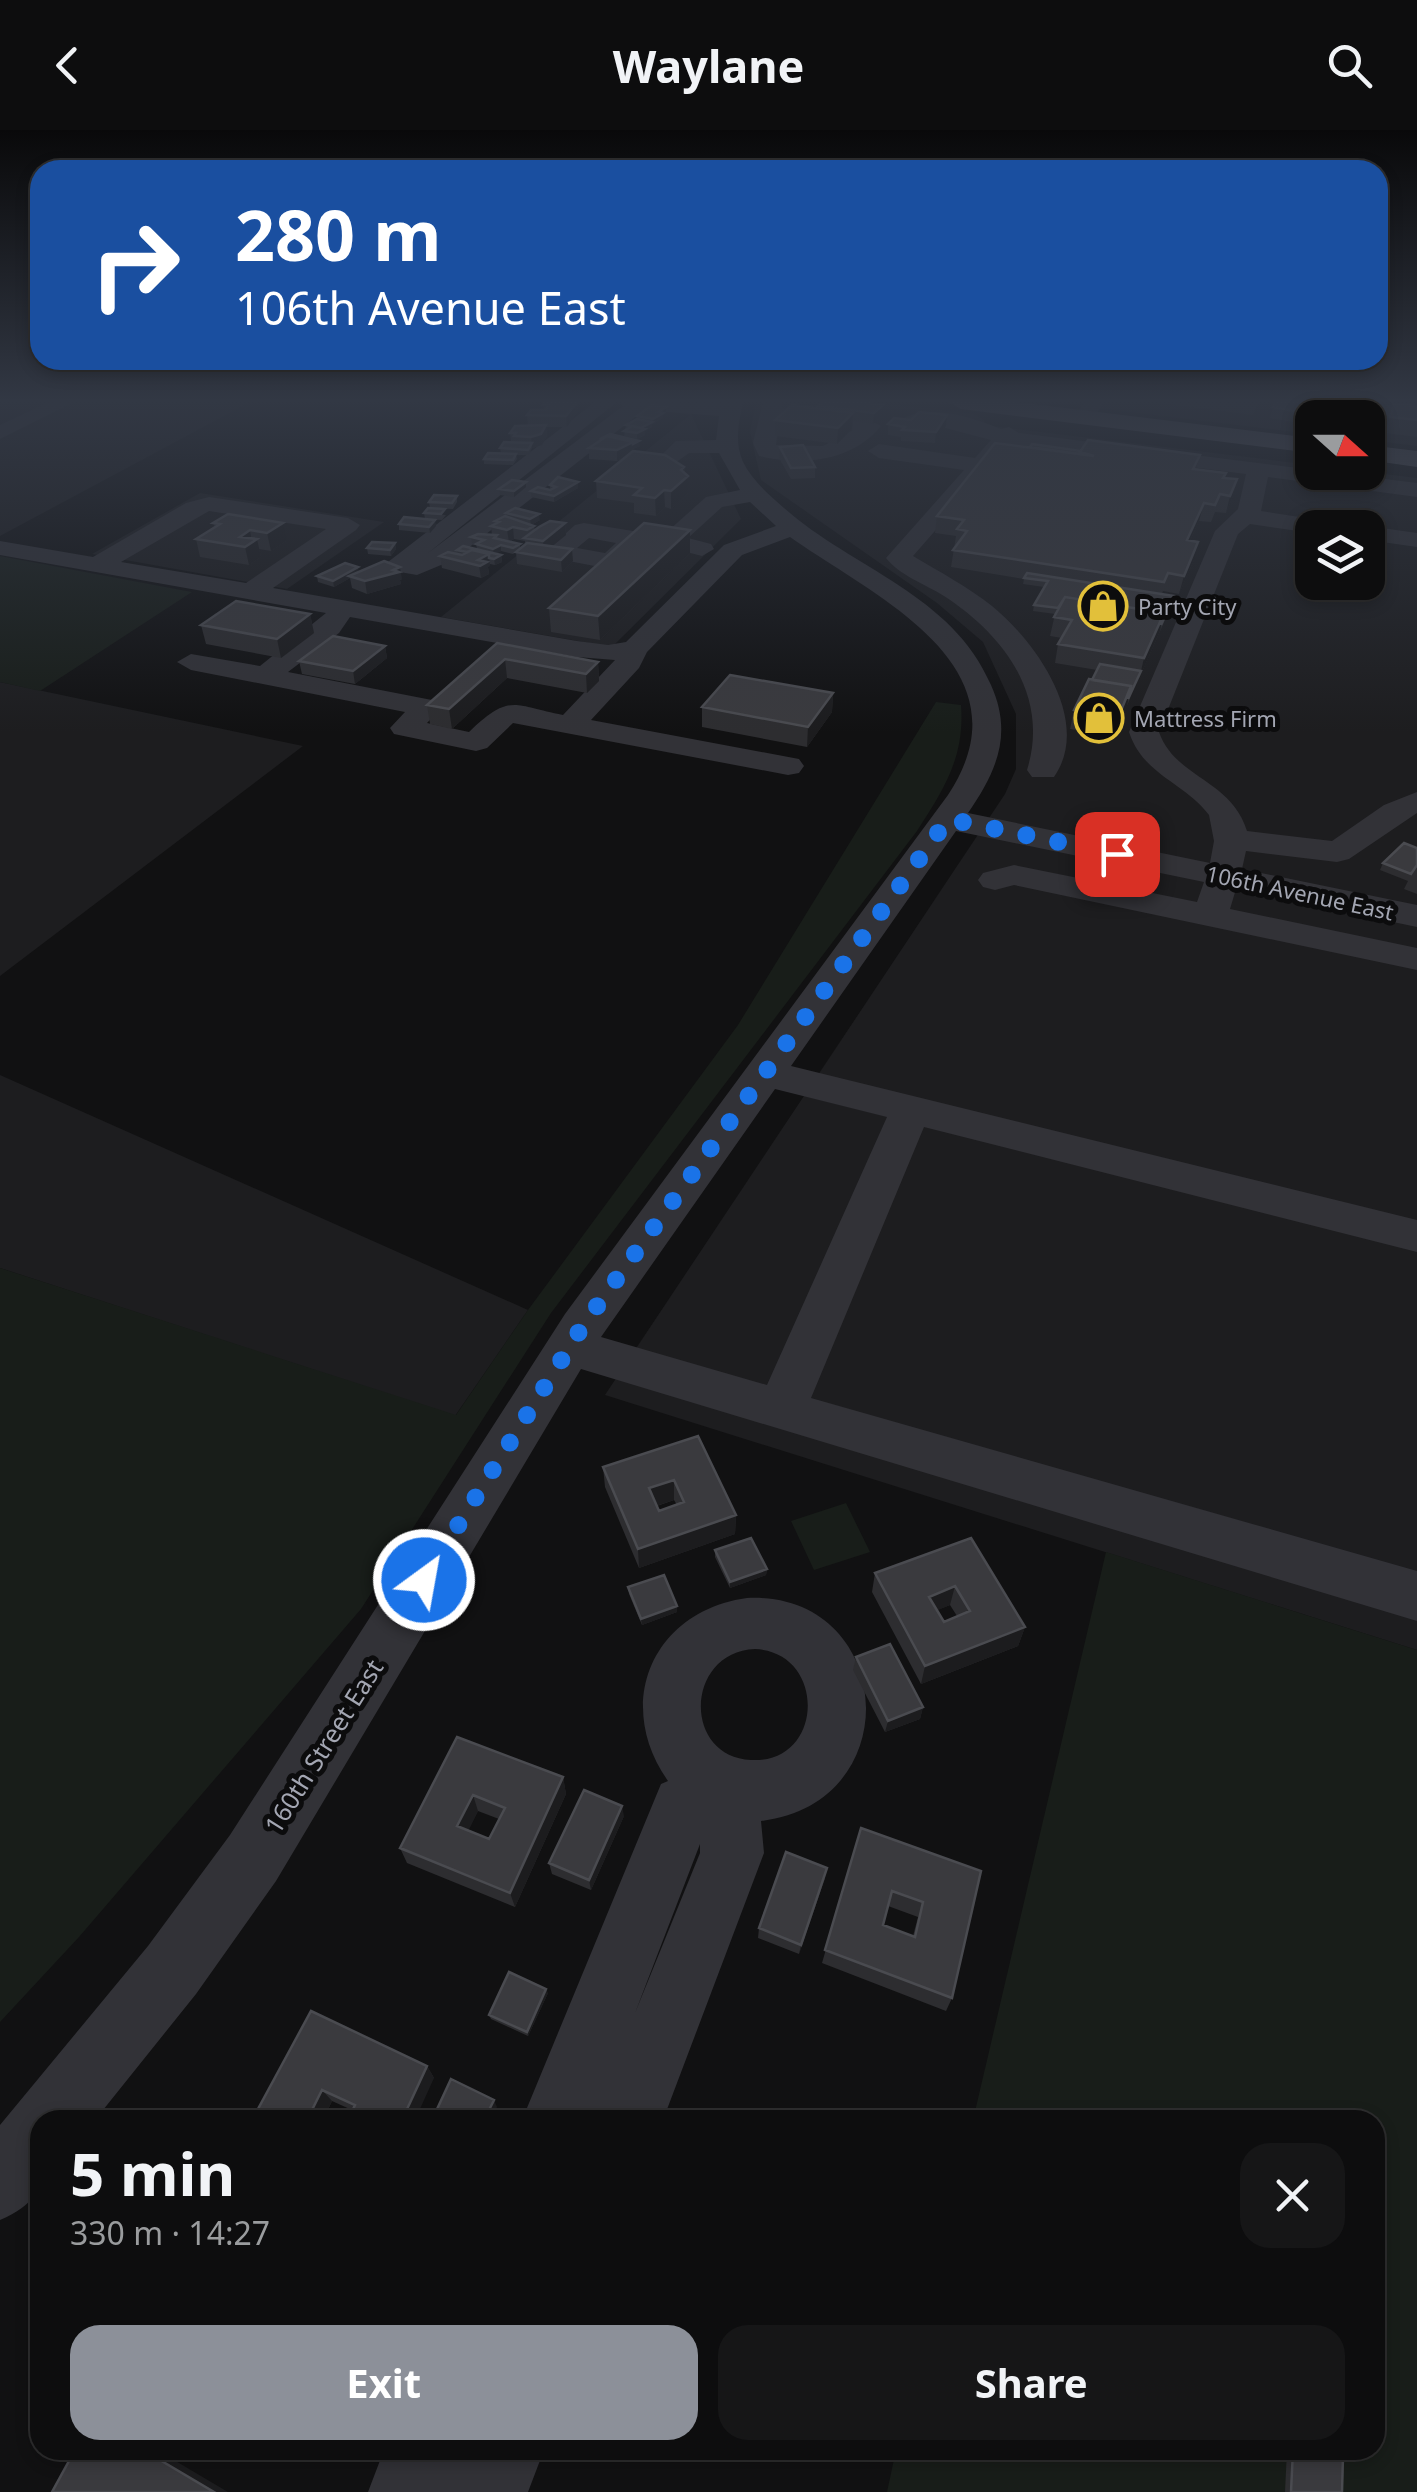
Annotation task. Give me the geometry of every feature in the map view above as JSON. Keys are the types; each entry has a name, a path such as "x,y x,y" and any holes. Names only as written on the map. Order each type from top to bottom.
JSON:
{"street":[{"path":"96,565 187,512"},
{"path":"200,534 237,512"},
{"path":"250,592 348,525 264,512"},
{"path":"465,512 401,562 404,566 430,563 499,512"},
{"path":"673,539 703,512"},
{"name":"160th Street East","path":"58,2110 172,1970 253,1858 569,1348 948,819 984,756 986,710 978,680 966,658 928,618 890,591 861,545 791,529 781,512"},
{"path":"861,545 902,523 913,512"},
{"path":"931,512 898,558 991,618 1046,692 1053,746 1043,770"},
{"path":"1210,916 1230,839 1227,818 1216,803 1152,754 1145,744 1144,732 1227,531 1247,512"},
{"path":"605,513 557,552 610,561"},
{"path":"1246,516 1295,523"},
{"path":"570,725 629,662 635,649 730,554 754,539 791,529"},
{"path":"584,530 636,530 673,539 681,546 730,554"},
{"path":"587,582 636,530"},
{"path":"1385,535 1417,540"},
{"path":"0,548 577,649 608,653 635,649"},
{"path":"123,550 154,554 171,551"},
{"path":"890,591 934,581"},
{"path":"265,676 329,627 344,608"},
{"path":"191,662 428,707 405,728 476,742 506,713 788,766"},
{"path":"1230,839 1337,852 1350,847 1398,808 1417,802"},
{"name":"106th Avenue East","path":"948,819 1417,916"},
{"path":"1379,908 1384,884 1395,874"},
{"path":"995,880 1014,875 1417,960"},
{"path":"765,1073 1417,1236"},
{"path":"781,1410 910,1110"},
{"path":"569,1348 1417,1596"},
{"path":"562,2110 684,1806 727,1784 732,1854 631,2110"},
{"path":"0,2183 30,2145"},
{"path":"408,2492 421,2460"},
{"path":"487,2492 499,2460"}],"shaded area":[{"path":"0,512 44,512 0,536"},
{"path":"166,512 322,512 384,522 287,589 92,554"},
{"path":"570,512 738,512 741,519 612,647 441,617"},
{"path":"807,512 1295,512 1295,600 1385,600 1385,512 1417,512 1417,1650 605,1395 1005,794 1016,769 1016,714 983,642 937,603"},
{"path":"0,556 192,592 40,691 0,682"},
{"path":"0,682 303,746 0,976"},
{"path":"936,702 961,705 960,741 951,772 917,831 551,1313 361,1609 79,1937 0,2022 0,1268 456,1415 528,1310 738,1025"},
{"path":"0,1075 528,1310 455,1416 0,1268"},
{"path":"846,1503 870,1552 814,1570 791,1521"},
{"path":"1106,1552 1417,1650 1417,2492 887,2492 894,2460 1385,2460 1385,2110 975,2110"}],"building":[{"path":"532,512 539,514 530,519 506,513"},
{"path":"940,512 1200,512 1187,540 1198,542 1184,576 1168,573 1164,582 953,550 967,531 957,529 964,520 937,516"},
{"path":"228,514 283,523 267,533 250,530 240,537 257,539 245,547 196,539"},
{"path":"505,516 534,526 507,530 491,526"},
{"path":"404,517 435,520 429,527 399,524"},
{"path":"550,521 565,523 543,541 524,538 539,527"},
{"path":"644,523 690,530 598,616 549,608"},
{"path":"497,535 494,538 520,544 493,549 476,544 484,540 471,537"},
{"path":"372,542 395,543 390,550 367,548"},
{"path":"527,543 572,549 561,560 516,552"},
{"path":"463,546 501,555 494,559 489,554 457,550"},
{"path":"472,550 489,554 478,560 487,562 480,566 440,556 448,552 462,555"},
{"path":"384,561 400,567 393,570 399,572 365,581 349,576"},
{"path":"345,563 358,567 333,581 317,576"},
{"path":"1027,573 1174,596 1161,625 1164,613 1065,597 1058,608 1034,605 1048,581 1024,578"},
{"path":"1065,597 1164,613 1144,658 1058,644 1072,620 1054,617"},
{"path":"236,601 310,614 277,639 201,625"},
{"path":"333,636 385,646 353,671 299,661"},
{"path":"497,643 598,662 586,674 505,659 449,709 427,705"},
{"path":"1100,664 1141,671 1128,699 1131,686 1092,680"},
{"path":"730,675 833,693 808,727 702,707"},
{"path":"1089,679 1131,686 1118,718 1074,710"},
{"path":"1404,843 1417,848 1417,865 1411,874 1383,863"},
{"path":"698,1436 736,1515 638,1549 603,1467","holes":["674,1480 684,1502 659,1511 649,1488"]},
{"path":"751,1538 767,1569 730,1582 715,1550"},
{"path":"971,1538 1025,1627 925,1666 875,1573","holes":["955,1586 970,1611 944,1622 929,1597"]},
{"path":"664,1575 677,1606 641,1619 628,1587"},
{"path":"890,1644 923,1707 888,1721 856,1657"},
{"path":"457,1737 563,1777 510,1893 400,1848","holes":["473,1795 505,1808 489,1839 457,1826"]},
{"path":"584,1790 622,1806 589,1880 549,1863"},
{"path":"861,1828 981,1871 952,1998 825,1950","holes":["892,1891 923,1902 915,1937 883,1925"]},
{"path":"786,1852 827,1868 801,1945 759,1928"},
{"path":"509,1972 546,1989 527,2032 489,2015"},
{"path":"311,2011 427,2066 407,2110 353,2110 355,2105 322,2090 312,2110 257,2110"},
{"path":"451,2079 494,2100 489,2110 437,2110"},
{"path":"70,2460 160,2460 214,2492 52,2492"},
{"path":"1293,2460 1343,2460 1342,2492 1291,2492"}],"place":[{"name":"Party City","path":"1103,606"},
{"name":"Mattress Firm","path":"1099,718"}],"route":[{"path":"424,1580 582,1327 948,819 1117,854"}]}
